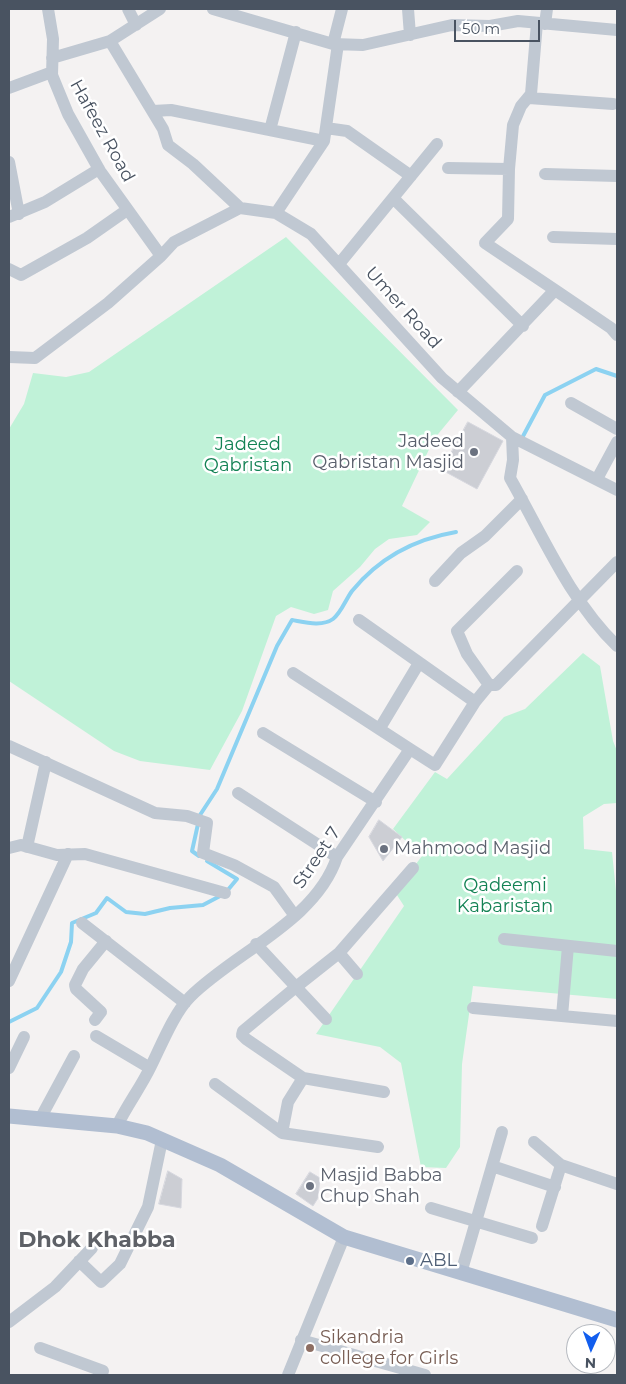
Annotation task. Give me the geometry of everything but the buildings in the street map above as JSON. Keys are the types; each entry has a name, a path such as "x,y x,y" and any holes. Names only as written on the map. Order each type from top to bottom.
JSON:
{"main road":[{"path":"9,1116 117,1126 148,1133 220,1166 344,1238 617,1320"}],"street":[{"name":"Hafeez Road","path":"48,9 53,39 52,72 68,114 99,168 161,256"},
{"path":"128,9 136,25"},
{"path":"52,58 110,41 160,9"},
{"path":"213,9 336,44 363,44 452,25 490,26 518,21 617,30"},
{"path":"276,214 325,135 342,9"},
{"path":"408,9 410,35"},
{"path":"547,9 541,24 529,98 521,106 513,125 509,170 508,219 485,243 611,328 617,336"},
{"path":"270,130 296,32"},
{"path":"9,357 35,358 108,302 161,256 174,242 240,208 193,164 168,144 164,129 110,41"},
{"path":"9,88 52,72"},
{"path":"529,98 613,104"},
{"path":"153,111 171,110 270,130 325,135 347,131 411,176"},
{"path":"339,264 437,144"},
{"path":"9,162 14,215 45,202 99,168"},
{"path":"448,168 509,170"},
{"path":"545,174 617,176"},
{"path":"393,198 523,326"},
{"name":"Umer Road","path":"240,208 276,214 311,234 442,378 458,392 512,437 617,490"},
{"path":"9,269 21,275 88,238 127,210"},
{"path":"553,237 617,239"},
{"path":"458,392 523,326 555,290"},
{"path":"571,403 617,430"},
{"path":"512,437 513,460 510,478 578,600 597,626 617,646"},
{"path":"597,479 617,442"},
{"path":"435,581 460,553 485,536 522,499"},
{"path":"489,685 496,685 617,562"},
{"path":"489,685 467,654 457,631 518,570"},
{"path":"359,620 475,702"},
{"path":"380,728 419,663"},
{"path":"293,673 435,765 475,702 489,685"},
{"path":"263,733 376,802"},
{"path":"9,746 155,813 188,816 207,824 203,853 234,865 274,887 295,916"},
{"name":"Street 7","path":"117,1126 185,1003 256,944 295,916 314,896 333,871 337,858 410,749"},
{"path":"27,847 46,762"},
{"path":"238,793 337,858"},
{"path":"9,848 21,845 57,854 85,854 225,894"},
{"path":"9,982 68,854"},
{"path":"384,1092 303,1078 242,1035 243,1031 339,953 413,868"},
{"path":"82,923 185,1003"},
{"path":"504,939 617,951"},
{"path":"96,1020 101,1012 75,987 83,969 106,941"},
{"path":"256,944 326,1019"},
{"path":"562,1016 568,946"},
{"path":"339,953 357,974"},
{"path":"473,1008 617,1021"},
{"path":"96,1036 150,1068"},
{"path":"9,1068 24,1037"},
{"path":"40,1119 74,1056"},
{"path":"282,1133 288,1102 303,1078"},
{"path":"215,1084 282,1133 378,1147"},
{"path":"461,1273 502,1132"},
{"path":"79,1261 101,1282 120,1264 148,1207 162,1140"},
{"path":"534,1142 561,1165 617,1184"},
{"path":"542,1226 561,1165"},
{"path":"492,1166 555,1186"},
{"path":"431,1208 532,1238"},
{"path":"288,1375 344,1238"},
{"path":"9,1322 55,1287 92,1248"},
{"path":"301,1340 380,1369 425,1375"},
{"path":"40,1348 103,1371 101,1375"}],"green space":[{"name":"Jadeed Qabristan","path":"286,237 458,410 434,439 402,506 430,522 417,535 389,539 375,549 360,567 333,591 328,610 314,614 291,607 276,616 242,711 210,770 140,761 114,751 9,681 9,429 24,404 33,373 66,377 89,372"},
{"name":"Qadeemi Kabaristan","path":"583,653 600,666 613,741 617,751 617,803 604,804 583,817 584,849 612,852 617,901 617,999 473,986 462,1064 460,1147 446,1168 421,1167 401,1063 380,1047 316,1034 404,906 395,892 422,856 393,829 435,772 447,779 504,717 525,709"}],"waterway":[{"path":"521,440 545,395 596,369 617,376"},
{"path":"199,856 192,851 200,815 217,789 277,646 292,620 324,623 333,619 352,591 386,560 412,545 456,532"},
{"path":"207,861 237,879 227,891"},
{"path":"9,1022 37,1008 61,972 71,942 72,923 96,913 107,898 126,912 145,914 170,908 203,905 222,895"}],"place":[{"name":"Jadeed Qabristan Masjid","path":"474,452"},
{"name":"Mahmood Masjid","path":"384,849"},
{"name":"Masjid Babba Chup Shah","path":"310,1186"},
{"name":"ABL","path":"410,1261"},
{"name":"Sikandria college for Girls","path":"310,1348"}],"district":[{"name":"Dhok Khabba","path":"97,1241"}]}
